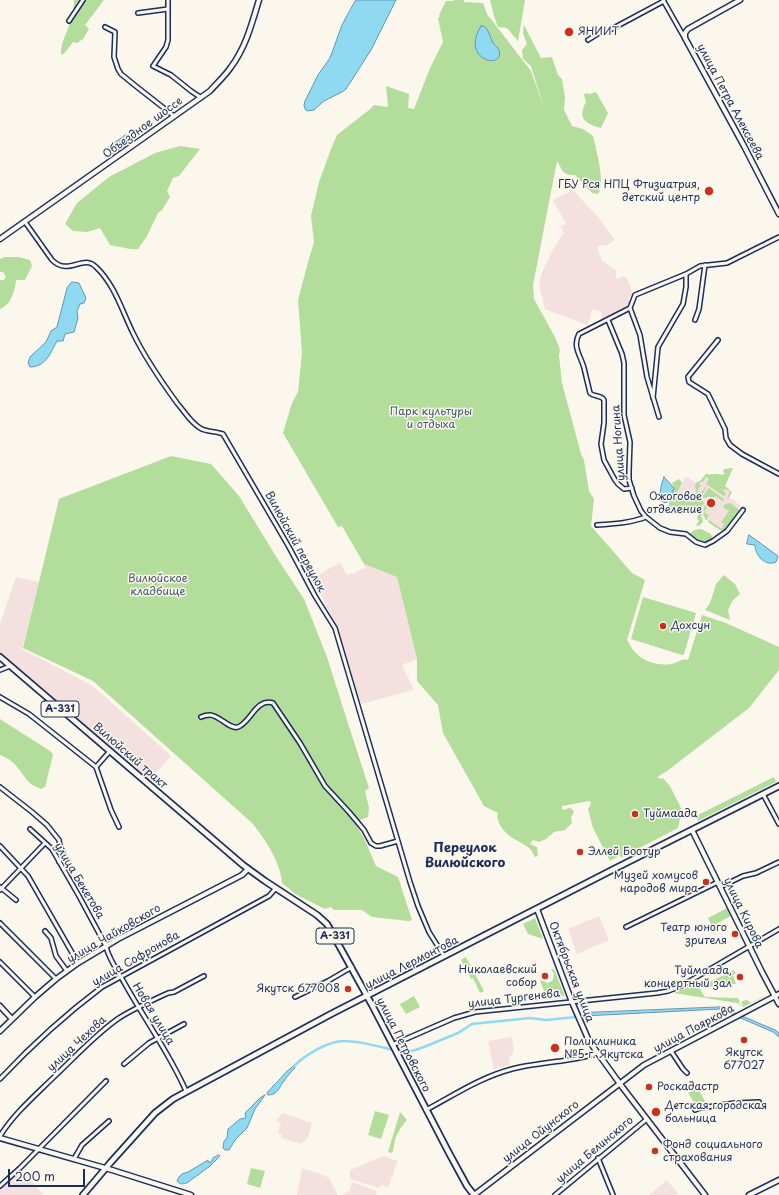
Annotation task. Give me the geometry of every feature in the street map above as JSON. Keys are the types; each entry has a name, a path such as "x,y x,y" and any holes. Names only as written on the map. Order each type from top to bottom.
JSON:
{"main road":[{"name":"Объездное шоссе","path":"0,239 210,91 231,67 240,53 259,0"},
{"path":"685,38 685,32 688,29 740,0"},
{"name":"улица Петра Алексеева","path":"685,38 779,214"},
{"name":"Вилюйский тракт","path":"0,657 248,869"},
{"name":"улица Лермонтова","path":"83,1195 155,1113 165,1104 279,1042 444,956 779,786"},
{"name":"улица Кирова","path":"692,830 749,946 777,995 779,1004"},
{"name":"улица Петровского","path":"248,869 322,919 332,931 368,996 426,1110 467,1186 474,1195"},
{"name":"улица Чайковского","path":"0,1031 34,997 78,963 106,946 242,875 248,869"},
{"name":"Октябрьская улица","path":"537,909 572,1002 583,1028 597,1053 646,1119 706,1195"},
{"name":"улица Пояркова","path":"619,1083 644,1065 777,995"},
{"path":"0,1006 12,1019"},
{"name":"улица Ойунского","path":"474,1195 619,1083"},
{"path":"0,1137 191,1195"},
{"path":"749,1195 779,1180"}],"street":[{"path":"69,21 83,0"},
{"path":"168,0 168,40 166,47 153,66 171,75 200,97"},
{"path":"588,40 599,33 608,31 664,1"},
{"name":"улица Петра Алексеева","path":"664,1 685,38"},
{"path":"138,13 168,9"},
{"path":"105,27 115,32 114,57 121,74 174,116"},
{"path":"678,27 688,29"},
{"name":"Вилюйский переулок","path":"25,222 57,265 69,267 86,262 91,263 96,267 110,285 142,351 173,398 190,419 200,428 223,434 289,547 315,596 335,628 410,882 429,932 444,956"},
{"path":"632,488 624,488 618,484 604,460 601,444 604,423 604,400 602,397 593,396 590,393 584,366 576,346 576,341 579,334 630,308 635,295 686,274 700,266 727,263 779,237"},
{"path":"695,320 699,309 705,265"},
{"path":"653,398 658,346 683,304 686,287 686,274"},
{"path":"630,308 640,334 647,377 659,417"},
{"name":"улица Ногина","path":"608,320 622,354 624,363 624,415 630,442 628,471 637,504 646,517 660,528 670,532 686,534 696,542 705,545 727,531 743,510"},
{"path":"718,340 688,377 689,382 708,394 725,429 726,438 730,445 742,454 779,474"},
{"path":"597,525 626,523 646,517"},
{"path":"0,670 10,666"},
{"path":"0,697 29,714 96,767 111,810 119,827"},
{"path":"201,717 210,715 215,716 234,727 238,727 261,704 269,702 273,703 300,743 325,786 364,830 371,843 376,846 380,846 398,841"},
{"path":"96,767 110,751"},
{"path":"0,787 32,812 54,833 59,840 63,852 59,862"},
{"path":"762,794 779,824"},
{"name":"улица Бекетова","path":"30,829 52,849 106,946"},
{"path":"16,900 1,888 45,843"},
{"path":"0,846 28,876 78,963"},
{"path":"626,927 719,884 756,873 779,862"},
{"name":"улица Софронова","path":"0,1079 78,1005 102,987 269,896 276,888"},
{"path":"0,923 56,979"},
{"name":"улица Тургенева","path":"392,1045 466,1014 490,1010 668,991 681,986 779,929"},
{"path":"45,931 51,938 56,956 67,971"},
{"name":"Новая улица","path":"106,946 107,951 120,976 173,1065 186,1092"},
{"path":"0,962 34,997"},
{"path":"295,996 352,968"},
{"name":"улица Чехова","path":"0,1137 8,1123 93,1039 121,1017 204,976"},
{"path":"124,1064 157,1038 184,1024"},
{"path":"671,1051 687,1073"},
{"path":"426,1110 490,1076 512,1069 582,1058 597,1053"},
{"path":"0,1186 106,1081"},
{"path":"695,1110 735,1103 759,1102"},
{"name":"улица Белинского","path":"555,1195 646,1119"},
{"path":"74,1159 82,1145 109,1122"},
{"path":"598,1158 614,1195"}],"shaded area":[{"path":"573,190 597,216 615,240 606,246 604,244 597,247 602,261 616,270 616,279 624,276 629,282 633,296 629,297 629,301 632,300 629,306 604,321 601,318 602,312 593,309 587,325 545,309 539,285 541,275 549,257 564,233 560,226 566,224 553,200"},
{"name":"Ожоговое отделение","path":"706,474 731,492 729,497 740,505 724,531 676,495 676,492 686,476 696,483 700,482"},
{"path":"340,563 347,575 353,574 365,568 364,564 397,577 417,659 402,665 414,690 361,704 338,629 313,579"},
{"path":"16,577 39,582 22,649 93,686 171,756 149,780 0,654 0,624"},
{"path":"599,916 609,940 577,954 568,929"},
{"path":"512,1037 514,1050 512,1055 509,1056 510,1065 494,1069 488,1041"},
{"path":"282,1113 312,1123 308,1137 302,1144 281,1138 282,1134 278,1133 281,1123 277,1121 277,1119"},
{"path":"383,1156 398,1161 388,1187 381,1185 379,1188 350,1179 350,1170"},
{"path":"302,1168 329,1178 338,1195 297,1195"},
{"path":"22,1171 44,1195 0,1195 0,1190"},
{"path":"667,1180 679,1195 649,1195"},
{"path":"352,1182 377,1191 376,1195 342,1195 350,1190"}],"green space":[{"path":"74,0 104,0 85,25 89,29 83,39 77,43 73,42 64,54 61,54 62,45 71,21"},
{"name":"Парк культуры и отдыха","path":"454,0 483,3 487,14 531,71 544,108 531,66 523,59 522,50 527,44 523,33 524,25 541,58 552,57 558,75 562,79 565,97 564,110 572,126 583,129 593,136 601,175 601,183 598,194 592,193 575,175 563,172 557,161 533,285 534,299 556,339 560,350 559,355 562,383 581,454 584,460 589,491 594,499 591,526 632,573 645,580 627,640 639,656 652,663 666,664 688,660 702,615 726,623 779,647 779,670 749,708 667,771 657,777 661,779 663,778 670,786 682,810 678,828 622,857 619,856 610,861 593,828 588,809 591,804 590,801 562,806 563,810 569,808 574,812 571,817 572,823 565,830 554,832 546,839 539,842 533,840 530,844 537,847 538,856 535,857 528,847 511,837 503,829 499,823 497,816 498,813 484,806 443,733 438,705 417,681 417,659 397,577 364,564 342,526 338,527 283,433 292,403 298,392 302,353 298,300 314,242 311,216 319,182 331,149 337,135 374,105 388,107 386,86 409,94 408,108 414,109 430,68 443,42 438,18 440,16 439,15 446,1"},
{"path":"490,0 525,0 518,41 507,28 498,27"},
{"path":"596,92 608,113 601,128 584,120 582,112 586,102 584,95 585,93 590,94"},
{"path":"180,146 200,149 179,176 173,178 167,191 170,197 162,210 158,213 147,236 138,249 110,245 100,228 87,232 73,231 65,224 77,203 109,177 155,153"},
{"path":"5,257 19,257 30,260 32,266 25,280 16,280 15,289 10,301 0,309 0,280 4,280 6,277 3,272 0,272 0,259"},
{"name":"Вилюйское кладбище","path":"171,456 211,464 239,496 304,599 327,657 369,788 365,791 369,808 368,817 354,822 364,838 376,866 398,877 412,920 409,921 372,917 362,910 334,910 331,907 325,909 297,895 282,883 279,867 275,859 262,836 252,823 93,681 23,648 59,499"},
{"path":"733,468 725,486 732,492 728,499 730,491 724,489 723,491 726,493 724,496 706,484 709,479 706,477 703,482 700,482 699,484 701,485 697,491 701,493 706,486 702,495 699,495 696,492 695,485 706,474 723,475 725,473 723,472 724,469"},
{"path":"679,479 682,482 678,491 681,498 692,502 700,500 704,503 701,510 703,522 699,526 696,525 699,521 697,518 699,512 686,508 683,515 679,509 668,506 674,488 672,483"},
{"path":"709,488 724,500 723,501 715,496 704,512 704,507 711,499 709,496 706,498 702,497"},
{"path":"730,503 741,511 725,531 720,530 709,523 709,520 722,529 724,524 721,522 729,511 723,507 725,504"},
{"path":"704,512 709,515 707,518 708,519 705,519"},
{"path":"701,529 711,534 713,540 703,544 698,542 689,534 694,530"},
{"path":"724,575 735,584 740,594 733,600 728,610 730,620 705,610 710,603 716,584"},
{"name":"Дохсун","path":"643,597 696,613 684,654 682,655 631,639"},
{"path":"0,719 53,754 45,787 41,789 31,784 10,760 0,755"},
{"path":"774,777 776,782 698,821 696,816"},
{"path":"729,907 733,915 712,926 708,918"},
{"path":"535,918 543,939 528,934 523,924"},
{"path":"466,957 484,991 480,993 473,978 471,979 461,960"},
{"path":"551,969 554,969 565,996 547,995 544,991 540,980 548,983 553,980 554,974"},
{"path":"734,970 736,973 733,975 736,984 715,984 715,987 706,986 708,983"},
{"path":"696,983 705,997 738,998 740,1002 738,1003 743,1006 741,1002 746,1000 750,1003 765,996 743,1007 737,1003 674,993"},
{"path":"414,996 420,1007 406,1014 400,1004"},
{"path":"697,1087 706,1103 696,1105 688,1093"},
{"path":"375,1111 389,1115 381,1139 368,1135"},
{"path":"400,1112 407,1120 397,1135 392,1153 388,1152"},
{"path":"251,1168 265,1171 260,1188 247,1184"}],"water":[{"path":"356,0 396,0 371,50 346,89 324,101 314,110 307,111 304,105 305,101 318,75 330,58 342,25"},
{"path":"481,26 486,28 493,43 499,50 499,56 496,60 490,61 484,59 475,47 476,38"},
{"path":"126,135 131,142 113,154 106,149"},
{"path":"72,282 79,283 86,298 84,303 80,304 77,311 78,318 74,332 65,334 63,341 57,341 44,362 30,367 28,363 30,357 46,342 51,331 57,327 67,288"},
{"path":"664,477 674,488 671,498 666,503 661,501 660,498"},
{"path":"749,535 778,556 776,562 768,563 761,559 755,549 755,545 747,544"},
{"path":"721,1007 775,1030 779,1033 779,1037 773,1032 720,1009 584,1016 583,1013"},
{"path":"294,1066 295,1068 286,1077 278,1090 274,1094 268,1095 267,1093 273,1086 288,1070"},
{"path":"265,1095 255,1109 247,1128 235,1140 229,1150 225,1150 223,1148 224,1141 227,1138 228,1129 240,1119 246,1118 246,1112"},
{"path":"219,1155 220,1156 210,1166 187,1183 180,1184 177,1181 182,1174 208,1160 208,1162 211,1162 213,1158"}],"waterway":[{"path":"400,1049 412,1051 424,1047 458,1033 472,1024 530,1018 546,1020 576,1017"},
{"path":"294,1066 304,1057 331,1043 344,1041 356,1042 393,1050"}],"place":[{"name":"ЯНИИТ","path":"569,32"},
{"name":"ГБУ Рся НПЦ Фтизиатрия, детский центр","path":"709,191"},
{"name":"Ожоговое отделение","path":"711,503"},
{"name":"Дохсун","path":"663,626"},
{"name":"Туймаада","path":"635,814"},
{"name":"Эллей Боотур","path":"580,852"},
{"name":"Музей хомусов народов мира","path":"706,882"},
{"name":"Театр юного зрителя","path":"735,934"},
{"name":"Николаевский собор","path":"545,976"},
{"name":"Туймаада, концертный зал","path":"740,977"},
{"name":"Якутск 677008","path":"348,989"},
{"name":"Якутск 677027","path":"744,1040"},
{"name":"Поликлиника №5 г. Якутска","path":"555,1048"},
{"name":"Роскадастр","path":"649,1087"},
{"name":"Детская городская больница","path":"656,1112"},
{"name":"Фонд социального страхования","path":"655,1151"}],"district":[{"name":"Переулок Вилюйского","path":"465,856"}]}
